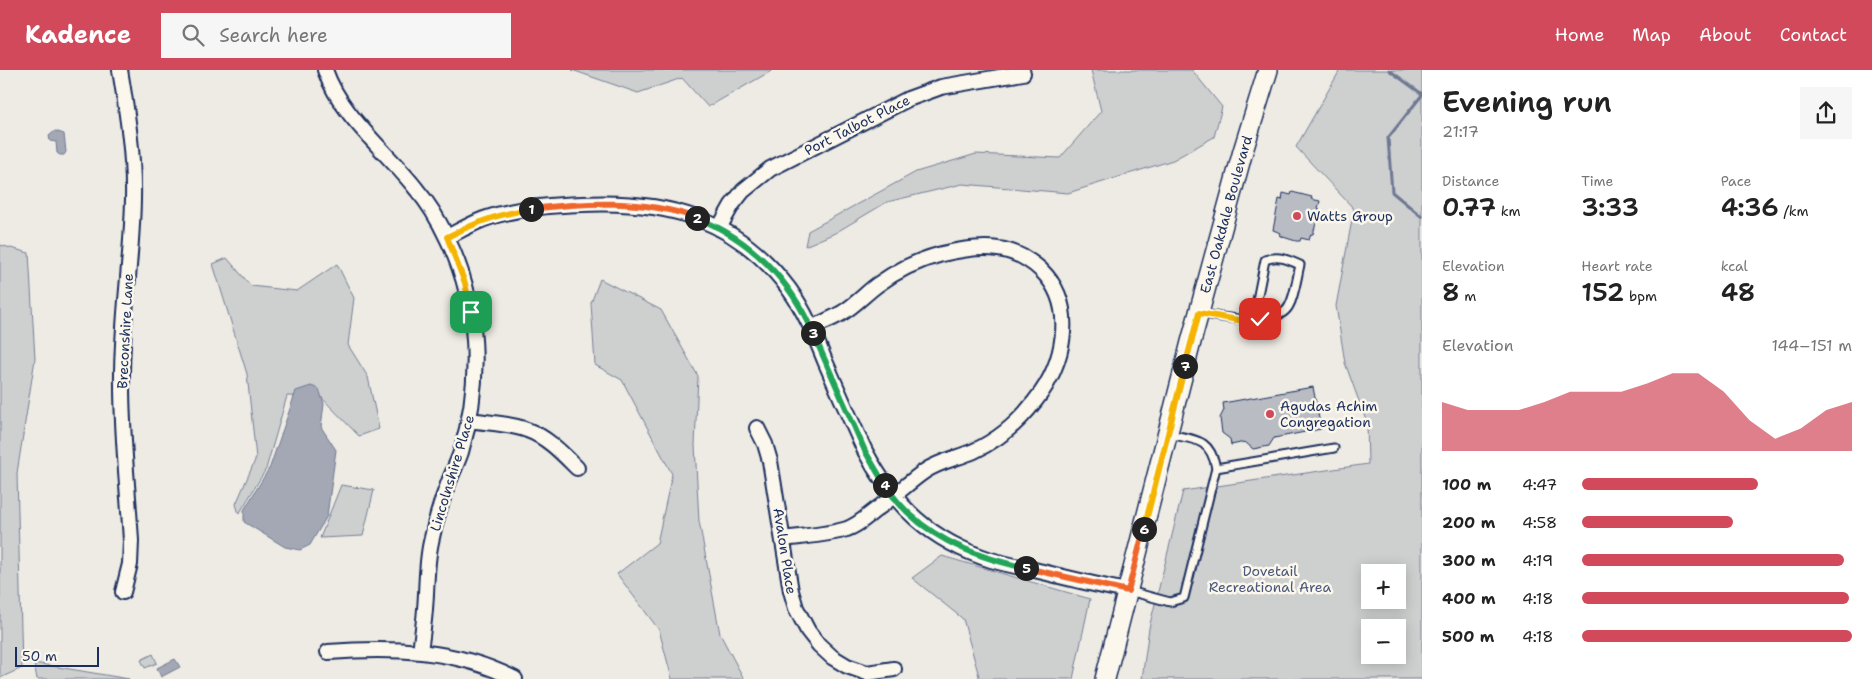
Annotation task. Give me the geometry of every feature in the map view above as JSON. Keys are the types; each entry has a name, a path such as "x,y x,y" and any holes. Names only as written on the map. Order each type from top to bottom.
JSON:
{"main road":[{"name":"East Oakdale Boulevard","path":"1105,679 1199,313 1243,151 1268,70"}],"street":[{"name":"Breconshire Lane","path":"120,70 132,160 133,196 132,234 124,312 122,384 131,541 130,564 123,592"},
{"name":"Lincolnshire Place","path":"325,70 341,102 368,136 417,189 433,212 447,237 465,283 471,312 475,342 474,391 470,420 460,454 438,511 430,544 420,651"},
{"name":"Port Talbot Place","path":"718,228 743,191 770,169 922,93 941,87 1023,73"},
{"path":"447,237 499,215 562,205 598,203 658,207 679,212 718,228 748,246 778,275 791,291 811,328 874,470 894,497 915,518 936,535 973,554 992,561 1128,591"},
{"path":"783,538 848,529 862,522 925,471 938,464 974,451 993,440 1022,417 1036,400 1053,370 1060,349 1063,316 1060,301 1054,287 1045,274 1035,265 1012,252 992,248 966,250 926,260 896,273 878,284 844,312 811,328"},
{"path":"470,420 515,426 527,430 555,447 577,468"},
{"name":"Avalon Place","path":"757,428 768,453 793,600 808,631 832,657 847,666 867,673 894,669"},
{"path":"328,652 390,649 420,651 451,656 515,679"}],"lane":[{"path":"1199,313 1243,321 1252,320 1281,314 1289,307 1300,265 1284,258 1273,257 1265,260 1252,320"},
{"path":"1128,591 1170,602 1184,598 1216,468 1214,457 1209,448 1201,442 1168,434"},
{"path":"1216,468 1334,448"}],"green space":[{"path":"572,70 773,70 708,107 682,78 638,93"},
{"path":"1091,70 1192,70 1222,107 1214,137 1173,160 1068,193 962,184 887,202 835,233 805,246 808,231 916,172 976,154 1060,158 1101,111"},
{"name":"Dovetail Recreational Area","path":"1340,70 1422,70 1422,679 1142,679 1149,628 1183,491 1368,464 1367,423 1345,363 1336,306 1354,209 1296,147"},
{"path":"0,245 29,253 35,359 17,473 22,668 0,678"},
{"path":"227,258 251,286 297,291 337,264 354,298 348,345 368,377 379,429 359,436 321,397 287,396 266,469 239,514 236,504 256,458 247,374 213,264"},
{"path":"600,279 661,310 698,376 695,445 699,521 720,634 744,679 672,679 659,630 617,574 657,543 672,474 622,380 595,365 591,303"},
{"path":"341,485 374,490 363,536 320,538"},
{"path":"942,556 1090,599 1073,679 978,679 979,676 963,619 912,578"},
{"path":"153,654 157,663 145,668 141,660"},
{"path":"34,663 129,679 37,679"}],"shaded area":[{"path":"55,131 64,134 66,152 64,155 57,153 56,142 50,141 49,136"},
{"path":"311,386 319,389 324,404 321,427 336,450 327,516 310,545 300,550 285,547 244,522 244,510 270,467 296,391"},
{"path":"175,659 180,667 161,677 157,668"}],"building":[{"name":"Watts Group","path":"1292,192 1320,201 1318,208 1320,209 1313,234 1311,234 1309,240 1301,238 1300,241 1296,241 1283,237 1280,235 1281,233 1273,230 1279,199 1282,200 1283,193 1291,195"},
{"name":"Agudas Achim Congregation","path":"1313,387 1321,429 1274,438 1269,446 1253,449 1245,442 1231,445 1230,439 1222,433 1220,418 1224,410 1223,403"}],"waterway":[{"path":"1389,70 1422,94"},
{"path":"1422,95 1388,138 1392,192 1422,217"}],"place":[{"name":"Watts Group","path":"1297,216"},
{"name":"Agudas Achim Congregation","path":"1270,414"}],"route":[{"path":"471,312 465,283 447,237 469,226 499,215 527,209 598,203 658,207 699,218 725,231 748,246 764,260 791,291 811,328 874,470 891,494 915,518 936,535 973,554 992,561 1128,591 1199,313 1243,321 1260,319"}]}
